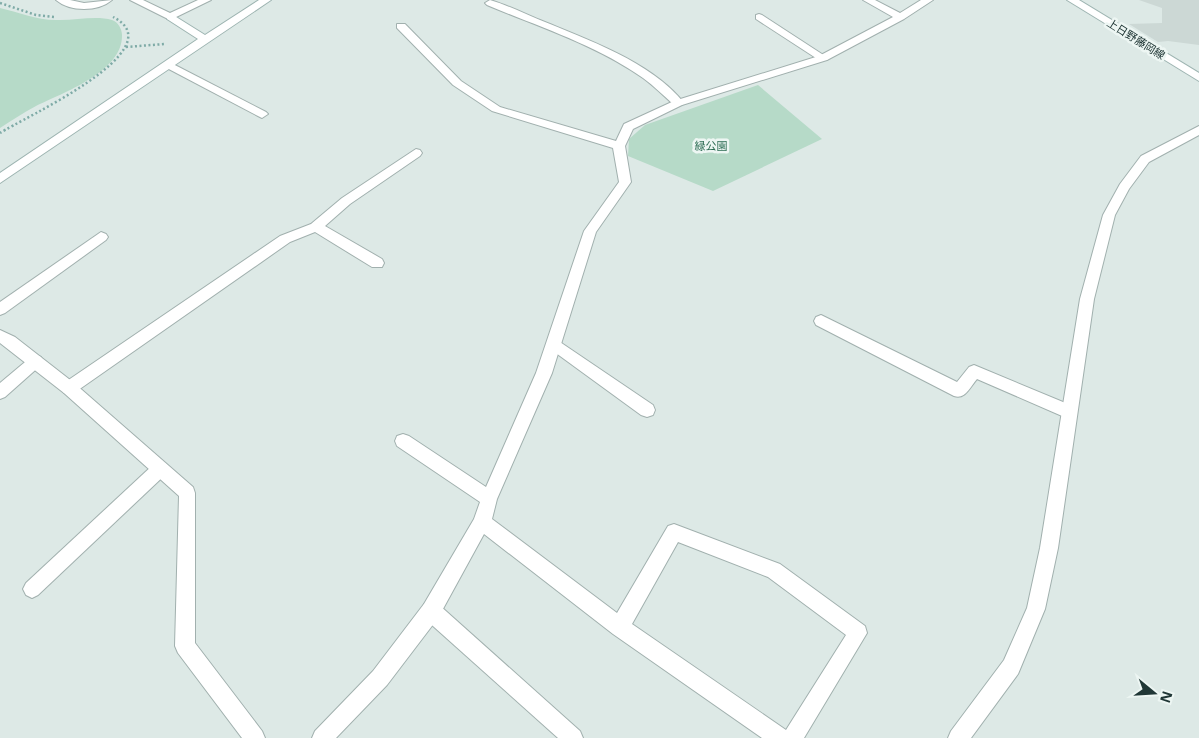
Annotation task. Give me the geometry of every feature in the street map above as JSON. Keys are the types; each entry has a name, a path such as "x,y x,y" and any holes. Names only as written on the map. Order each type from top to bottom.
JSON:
{"street":[{"path":"61,0 78,7 97,5 107,0"},
{"path":"135,0 170,17 205,39"},
{"path":"170,17 206,0"},
{"path":"0,179 205,39 266,0"},
{"path":"868,0 900,17"},
{"path":"322,738 380,678 431,611 482,522 489,500 544,373 590,231 625,182 619,146 628,127 678,103 823,58 928,0"},
{"name":"上日野藤岡線","path":"1072,0 1199,78"},
{"path":"490,3 614,57 645,74 678,103"},
{"path":"758,17 823,58"},
{"path":"401,26 457,83 496,109 619,146"},
{"path":"169,64 262,114"},
{"path":"958,738 1011,667 1036,609 1049,548 1087,299 1109,215 1124,187 1145,159 1199,130"},
{"path":"69,388 285,239 316,227 346,201 416,153"},
{"path":"316,227 377,263"},
{"path":"0,309 101,237"},
{"path":"821,321 959,391 974,371 1070,412"},
{"path":"0,336 10,341 69,388 187,493 185,646 255,738"},
{"path":"554,344 647,410"},
{"path":"0,392 36,362"},
{"path":"403,441 489,500"},
{"path":"32,589 160,468"},
{"path":"482,522 620,627 780,738"},
{"path":"620,627 674,532 774,570 858,632 792,738"},
{"path":"431,611 573,738"}],"path":[{"path":"0,3 36,15 54,16"},
{"path":"0,133 17,121 96,77 114,63 126,47 129,34 123,22 114,17 106,16"}],"shaded area":[{"path":"1139,0 1199,0 1199,45 1168,41 1158,42 1129,24 1162,23 1162,8"}],"green space":[{"path":"0,8 49,20 99,18 112,20 118,24 121,30 120,48 113,60 89,80 36,106 0,128"},
{"name":"緑公園","path":"758,85 822,139 713,191 628,156 629,139 645,125"}]}
